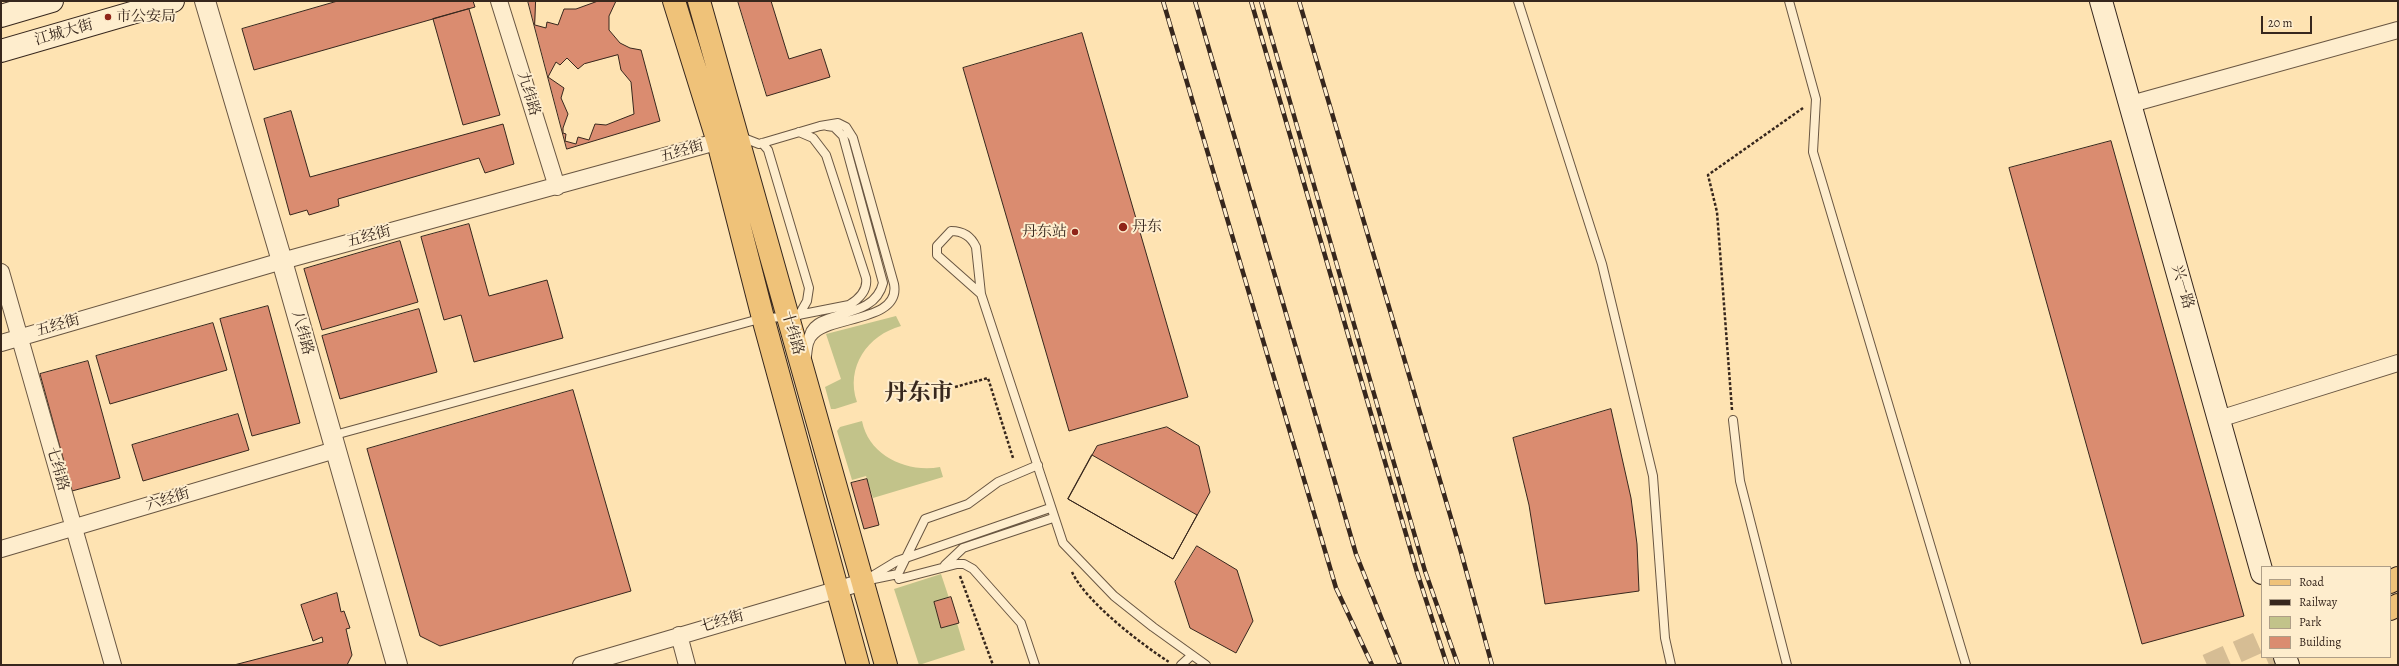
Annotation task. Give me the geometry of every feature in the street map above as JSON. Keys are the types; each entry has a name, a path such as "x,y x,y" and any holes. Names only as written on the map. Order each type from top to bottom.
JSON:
{"main road":[{"path":"1,16 52,1"},
{"name":"江城大街","path":"1,51 173,1"},
{"name":"十纬路","path":"674,1 728,139 793,316 805,377 886,665"},
{"name":"十纬路","path":"699,1 763,318 836,590 858,665"},
{"name":"兴一路","path":"2101,1 2261,569"}],"street":[{"name":"八纬路","path":"205,1 282,261 397,665"},
{"name":"九纬路","path":"499,1 557,187"},
{"path":"2131,104 2398,30"},
{"name":"五经街","path":"1,343 282,261 728,139"},
{"name":"七纬路","path":"1,272 113,665"},
{"path":"2219,419 2398,363"},
{"name":"六经街","path":"1,549 74,528 333,443"},
{"name":"七经街","path":"581,665 863,582"},
{"path":"679,635 687,665"}],"lane":[{"path":"1518,1 1602,264 1653,476 1665,638 1671,665"},
{"path":"1788,1 1816,99 1813,152 1966,665"},
{"path":"728,139 762,144 820,126 841,124 851,133 895,289 892,301 880,310 819,331 808,345"},
{"path":"805,377 809,333 815,324 867,306 879,293 883,279 842,136 834,127 820,126"},
{"path":"333,443 763,318 793,316 849,305 863,293 867,282 826,155 813,138 799,132"},
{"path":"762,144 768,150 809,288 807,301 793,316"},
{"path":"981,294 937,255 937,246 951,231 964,233 973,241 976,247 981,294 1038,465 1053,518 1063,543 1076,559 1130,609 1206,665"},
{"path":"1733,420 1740,481 1787,665"},
{"path":"863,582 898,574 925,519 968,504 998,482 1038,465"},
{"path":"863,582 897,561 907,557 1050,508"},
{"path":"944,566 963,548 1053,518"},
{"path":"898,574 899,579 944,566 964,564 981,576 1021,623 1035,665"},
{"path":"1177,665 1192,655"},
{"path":"1189,665 1192,655"}],"path":[{"path":"1733,420 1717,212 1708,175 1816,99"},
{"path":"955,387 988,378 1013,458"},
{"path":"1076,559 1072,565 1073,574 1092,598 1135,638 1177,665"},
{"path":"961,571 961,581 993,665"}],"green space":[{"path":"896,316 901,326 889,330 869,345 862,354 857,365 854,377 854,389 857,402 831,409 825,387 841,379 826,334"},
{"path":"862,421 872,444 881,453 903,464 915,467 940,467 943,477 873,498 866,476 852,480 837,431 840,427"},
{"path":"941,574 949,598 934,603 941,628 957,623 965,650 919,665 894,589"}],"building":[{"path":"338,1 473,1 475,7 254,70 242,29"},
{"path":"528,1 616,1 609,16 609,30 620,43 630,48 641,50 660,121 567,149"},
{"path":"536,1 598,1 576,9 564,9 558,25 547,22 546,28 535,25"},
{"path":"738,1 771,1 789,59 821,49 830,77 767,96"},
{"path":"469,9 500,115 463,125 433,19"},
{"name":"丹东站","path":"1082,33 1188,397 1069,431 963,68"},
{"path":"618,55 621,70 631,82 634,114 606,125 595,124 589,140 578,137 576,144 565,141 566,134 563,133 563,128 568,114 561,98 564,88 548,77 556,62 560,65 567,58 578,69 584,64"},
{"path":"291,111 310,177 503,124 514,164 485,173 479,158 338,199 339,206 309,215 307,210 290,215 264,119"},
{"path":"2111,141 2244,616 2142,644 2009,168"},
{"path":"469,224 489,296 547,280 563,338 474,362 461,315 444,320 421,237"},
{"path":"400,241 418,302 322,330 304,269"},
{"path":"268,306 300,423 252,436 220,319"},
{"path":"419,309 437,372 340,399 322,336"},
{"path":"213,323 227,370 110,404 96,356"},
{"path":"88,361 120,478 72,491 40,374"},
{"path":"573,390 631,591 440,646 420,636 367,449"},
{"path":"1611,409 1631,498 1637,544 1639,591 1545,604 1529,505 1513,438"},
{"path":"238,414 249,450 143,481 132,445"},
{"path":"1167,427 1199,446 1210,492 1173,559 1068,499 1097,446"},
{"path":"1092,455 1197,515 1173,559 1068,499"},
{"path":"867,479 879,525 864,529 851,483"},
{"path":"1197,546 1237,570 1253,621 1236,653 1190,628 1175,582"},
{"path":"337,593 341,612 344,611 350,628 346,629 352,655 347,665 234,665 323,642 322,637 313,641 301,605"},
{"path":"951,597 959,623 941,628 934,602"}],"tunnel":[{"path":"2207,665 2261,641"},
{"path":"2269,665 2286,658"}],"railway":[{"path":"1163,1 1336,588 1372,665"},
{"path":"1195,1 1356,554 1400,665"},
{"path":"1251,1 1417,572 1447,665"},
{"path":"1261,1 1425,571 1458,665"},
{"path":"1299,1 1461,552 1492,665"}],"place":[{"name":"市公安局","path":"108,17"},
{"name":"丹东","path":"1123,227"},
{"name":"丹东站","path":"1075,232"}],"district":[{"name":"丹东市","path":"919,394"}]}
